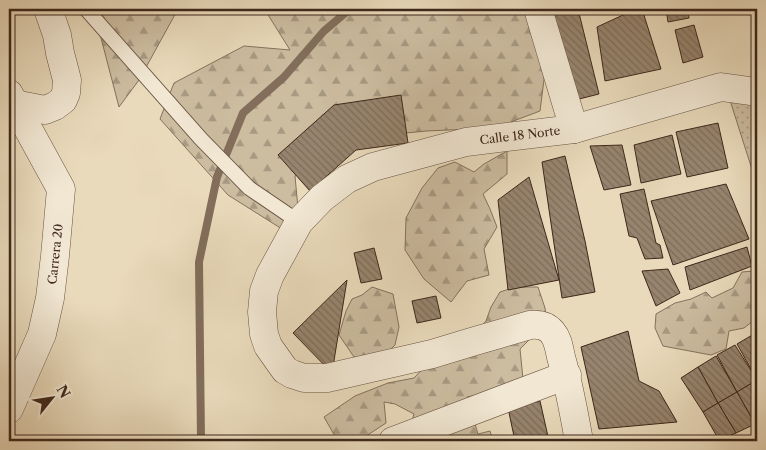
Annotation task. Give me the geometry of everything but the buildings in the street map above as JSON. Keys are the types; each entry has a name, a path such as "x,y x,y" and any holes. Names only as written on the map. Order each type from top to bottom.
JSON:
{"street":[{"path":"11,99 45,110 63,100 66,93 67,80 57,35 48,9"},
{"path":"538,9 574,129"},
{"name":"Calle 18 Norte","path":"567,375 556,338 550,330 538,324 475,340 432,354 327,378 304,378 285,370 268,346 264,334 262,312 264,290 270,275 299,222 322,198 347,179 373,167 466,142 574,129 721,87 757,92"},
{"name":"Carrera 20","path":"9,409 42,334 50,298 61,189 11,99"},
{"path":"393,441 567,375 579,441"}],"lane":[{"path":"86,9 201,139 249,188 299,222"}],"green space":[{"path":"88,9 178,9 139,80 119,107 101,38"},
{"path":"530,9 545,72 540,111 495,128 426,131 346,139 295,176 301,241 228,195 160,119 174,83 244,46 290,50 265,10"},
{"path":"728,94 757,97 757,185"},
{"path":"507,151 507,174 483,194 497,227 484,249 489,275 467,281 451,302 424,279 405,250 406,218 422,188 438,168 455,162 474,172"},
{"path":"757,269 757,318 744,328 729,331 726,349 711,355 663,346 655,328 656,314 675,303 691,299 706,292 712,298 733,288 742,272"},
{"path":"372,287 393,294 399,327 395,345 379,361 354,357 339,335 346,311 352,299 362,295"},
{"path":"515,287 538,287 546,317 532,337 520,349 523,379 482,394 467,397 478,434 490,431 493,441 406,441 414,414 395,404 384,402 386,423 363,438 336,438 324,417 355,396 388,383 414,378 442,348 469,341 486,321 491,307 500,292"}],"waterway":[{"path":"201,441 199,262 217,177 243,113 284,77 324,31 350,9"}]}
